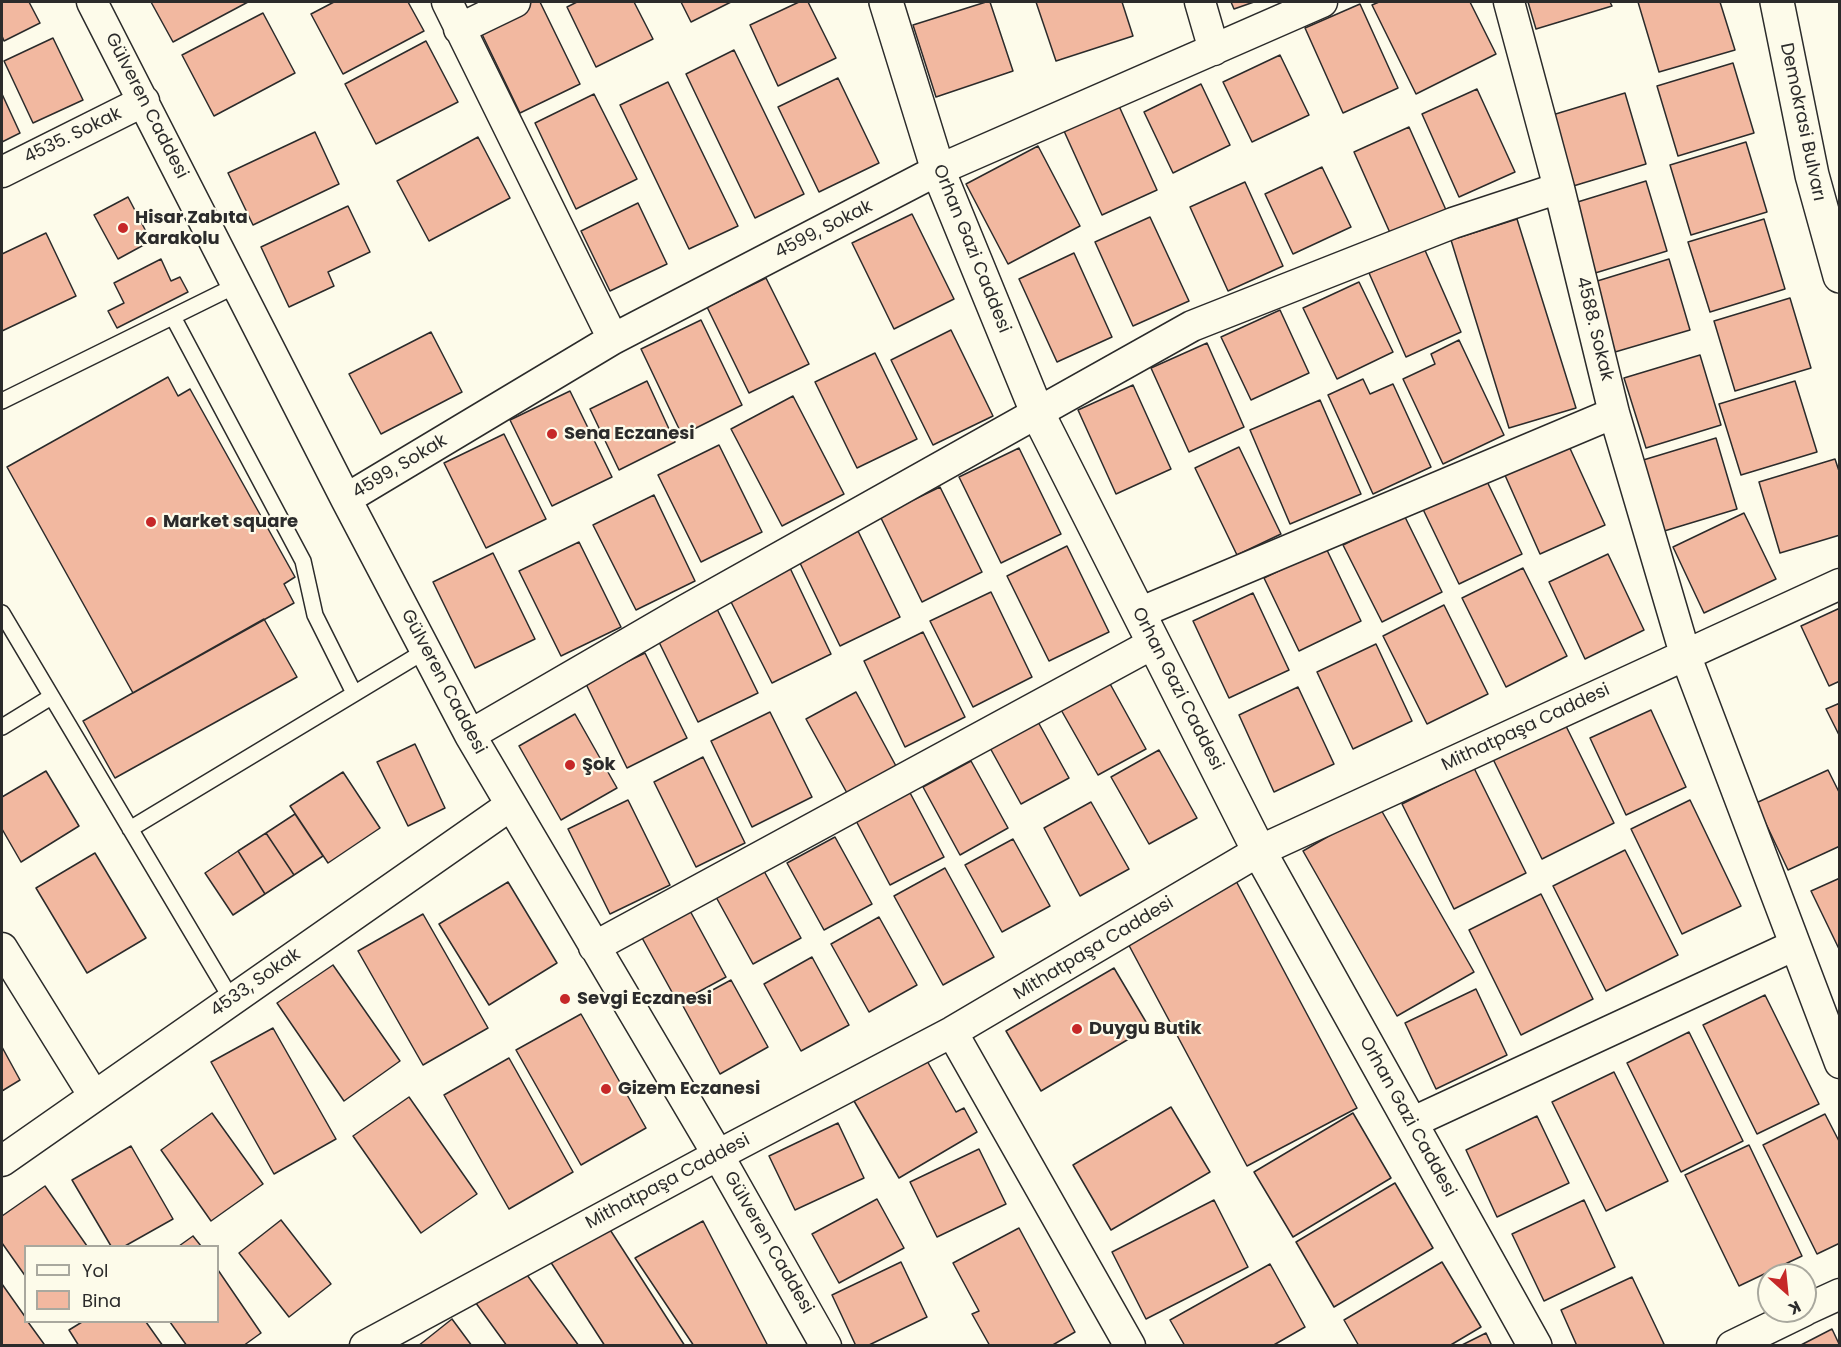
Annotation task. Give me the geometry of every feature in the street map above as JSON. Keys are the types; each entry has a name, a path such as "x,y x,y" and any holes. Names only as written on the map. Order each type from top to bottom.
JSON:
{"street":[{"name":"Gülveren Caddesi","path":"92,2 346,499 470,735 718,1155 826,1346"},
{"path":"447,2 613,339"},
{"path":"459,28 515,2"},
{"name":"Orhan Gazi Caddesi","path":"886,2 939,170 1037,412 1259,851 1535,1346"},
{"path":"1200,2 1214,50"},
{"name":"4599, Sokak","path":"346,499 613,339 939,170 1322,2"},
{"name":"4588. Sokak","path":"1509,2 1559,188 1614,413 1685,654 1839,1063"},
{"name":"Demokrasi Bulvarı","path":"1777,2 1812,175 1839,276"},
{"name":"4535. Sokak","path":"2,171 144,101"},
{"path":"470,735 682,612 1192,326 1453,223 1559,188"},
{"path":"1138,613 1614,413"},
{"name":"Mithatpaşa Caddesi","path":"365,1346 718,1155 952,1032 1259,851 1839,585"},
{"path":"594,948 1154,643"},
{"name":"4533, Sokak","path":"2,1161 511,805"},
{"path":"1411,1124 1795,945"},
{"path":"2,948 94,1096"},
{"path":"952,1032 1130,1346"},
{"path":"1817,1305 1839,1294"},
{"path":"1732,1346 1779,1323"}],"lane":[{"path":"2,400 237,285"},
{"path":"172,317 303,561 315,615 354,693"},
{"path":"2,613 232,1000"},
{"path":"130,829 425,651"},
{"path":"2,727 51,697"}],"building":[{"path":"2,2 29,2 40,23 4,41"},
{"path":"151,2 248,2 173,42"},
{"path":"334,2 408,2 424,31 343,74 311,14"},
{"path":"532,2 540,2 580,84 520,113 479,28"},
{"path":"577,2 634,2 653,39 596,67 567,7"},
{"path":"681,2 731,2 691,22"},
{"path":"799,2 808,2 836,58 778,86 750,25"},
{"path":"990,2 1013,71 936,97 913,25"},
{"path":"1036,2 1122,2 1133,36 1056,61"},
{"path":"1231,2 1254,2 1234,9"},
{"path":"1379,2 1470,2 1496,54 1416,94 1372,5"},
{"path":"1528,2 1610,2 1612,6 1536,29"},
{"path":"1638,2 1720,2 1735,50 1659,72"},
{"path":"1360,4 1398,88 1343,113 1305,28"},
{"path":"263,13 295,73 214,116 182,55"},
{"path":"53,38 83,100 33,123 4,61"},
{"path":"426,41 458,102 376,144 345,84"},
{"path":"734,50 804,194 755,218 686,74"},
{"path":"1280,55 1309,115 1252,142 1223,82"},
{"path":"1733,63 1754,133 1678,156 1657,86"},
{"path":"838,78 879,163 819,192 778,107"},
{"path":"668,82 738,226 689,249 620,105"},
{"path":"1201,84 1230,145 1173,173 1144,112"},
{"path":"1477,89 1515,172 1459,197 1422,114"},
{"path":"1625,93 1646,164 1570,187 1549,116"},
{"path":"2,94 20,133 2,142"},
{"path":"594,94 637,179 576,209 535,123"},
{"path":"1119,106 1157,190 1102,215 1064,131"},
{"path":"1409,127 1446,210 1391,235 1354,152"},
{"path":"315,132 339,184 253,225 228,173"},
{"path":"478,137 510,198 429,241 397,181"},
{"path":"1746,142 1767,212 1691,235 1670,165"},
{"path":"1038,146 1080,226 1008,264 966,184"},
{"path":"1322,167 1351,227 1293,254 1265,194"},
{"path":"1646,181 1667,251 1592,274 1571,204"},
{"path":"1245,182 1283,266 1228,291 1190,207"},
{"name":"Hisar Zabıta Karakolu","path":"128,197 151,241 118,259 94,215"},
{"path":"638,203 667,264 610,291 581,231"},
{"path":"348,206 370,252 328,272 334,286 289,307 261,247"},
{"path":"912,214 954,299 894,329 852,243"},
{"path":"1150,217 1189,301 1133,326 1095,242"},
{"path":"1517,219 1576,408 1509,428 1451,240"},
{"path":"1764,219 1785,289 1710,312 1688,242"},
{"path":"46,233 76,296 2,331 2,254"},
{"path":"1424,248 1461,332 1406,357 1369,273"},
{"path":"1074,253 1112,337 1057,362 1019,279"},
{"path":"161,259 171,281 180,277 188,292 117,328 108,311 124,303 114,283"},
{"path":"1669,259 1690,330 1615,352 1594,282"},
{"path":"766,278 809,364 749,393 707,307"},
{"path":"1359,282 1393,352 1337,379 1303,308"},
{"path":"1790,298 1811,368 1735,391 1714,321"},
{"path":"1280,310 1309,373 1251,400 1221,337"},
{"path":"701,320 742,405 682,435 641,349"},
{"path":"951,330 993,416 933,445 891,360"},
{"path":"431,332 462,392 381,434 349,374"},
{"path":"1459,340 1504,435 1443,464 1403,379 1435,364 1431,354"},
{"path":"1207,343 1244,427 1189,452 1151,368"},
{"path":"875,353 917,439 857,468 815,382"},
{"path":"1700,355 1721,425 1646,448 1624,378"},
{"name":"Market square","path":"168,377 178,396 190,389 295,577 284,584 294,603 133,693 7,467"},
{"path":"1363,379 1370,394 1393,384 1431,467 1373,494 1328,395"},
{"path":"647,381 675,442 619,470 590,409"},
{"path":"1795,381 1817,452 1741,475 1719,404"},
{"path":"1133,385 1171,469 1116,494 1078,410"},
{"path":"570,391 612,477 552,506 510,420"},
{"path":"793,396 844,494 782,526 731,429"},
{"path":"1320,400 1361,494 1290,524 1250,430"},
{"path":"504,434 546,519 486,548 444,463"},
{"path":"1716,438 1737,509 1661,532 1640,461"},
{"path":"1568,444 1605,525 1540,554 1504,473"},
{"path":"719,445 762,532 701,562 658,475"},
{"path":"1239,447 1281,534 1237,555 1195,468"},
{"path":"1019,448 1061,534 1001,563 959,477"},
{"path":"1835,459 1840,474 1840,535 1780,553 1759,482"},
{"path":"1482,471 1522,554 1459,584 1419,501"},
{"path":"940,487 982,572 922,602 880,516"},
{"path":"654,495 695,581 636,610 593,525"},
{"path":"1744,513 1776,579 1704,613 1673,547"},
{"path":"1404,515 1442,592 1382,622 1343,545"},
{"path":"858,531 900,617 840,646 799,561"},
{"path":"579,542 621,627 561,656 519,571"},
{"path":"1067,546 1109,632 1049,661 1007,576"},
{"path":"1326,548 1361,621 1299,651 1264,578"},
{"path":"493,553 535,639 475,668 433,582"},
{"path":"1608,554 1644,630 1585,659 1549,582"},
{"path":"790,568 831,654 772,683 729,598"},
{"path":"1523,568 1567,656 1506,687 1462,598"},
{"path":"991,592 1032,677 973,707 930,621"},
{"path":"1253,593 1289,670 1229,698 1193,621"},
{"path":"1444,605 1488,694 1427,724 1383,636"},
{"path":"716,607 758,693 698,722 656,636"},
{"path":"1840,608 1840,681 1829,686 1801,626"},
{"path":"264,619 297,677 115,778 83,721"},
{"path":"923,632 965,717 905,747 864,661"},
{"path":"1376,644 1412,721 1353,749 1317,672"},
{"path":"645,653 687,738 627,768 585,682"},
{"path":"1109,682 1146,749 1098,775 1060,708"},
{"path":"1298,687 1334,764 1274,792 1239,715"},
{"path":"856,692 896,766 847,793 806,719"},
{"path":"1840,703 1840,737 1826,709"},
{"path":"1651,710 1686,787 1626,815 1590,738"},
{"path":"1032,711 1069,778 1021,804 984,737"},
{"path":"770,712 812,797 752,827 711,741"},
{"path":"575,714 617,788 561,820 519,746"},
{"path":"1562,718 1614,823 1542,859 1490,753"},
{"path":"415,744 445,808 408,826 377,762"},
{"path":"1159,750 1197,818 1149,844 1111,777"},
{"path":"703,757 745,843 696,867 654,782"},
{"path":"971,761 1008,828 960,855 923,787"},
{"path":"1474,768 1526,873 1454,909 1402,804"},
{"path":"1828,770 1840,794 1840,846 1788,870 1756,803"},
{"path":"46,771 79,826 21,862 2,829 2,797"},
{"path":"343,772 380,828 328,863 290,806"},
{"path":"908,789 944,857 890,885 854,817"},
{"path":"628,800 670,885 610,914 568,829"},
{"path":"1690,800 1741,906 1682,934 1631,829"},
{"path":"1376,801 1474,972 1397,1016 1303,851 1360,818"},
{"path":"1091,802 1129,869 1080,896 1044,828"},
{"path":"295,814 323,856 294,875 266,833"},
{"path":"266,833 294,875 265,894 238,851"},
{"path":"835,837 872,904 824,930 787,863"},
{"path":"1013,839 1050,906 1002,932 965,865"},
{"path":"1625,850 1678,955 1606,991 1553,886"},
{"path":"238,851 265,894 233,915 205,873"},
{"path":"95,853 146,938 87,973 36,888"},
{"path":"945,868 994,957 943,985 894,896"},
{"path":"764,871 801,938 753,964 716,897"},
{"path":"1840,878 1840,951 1811,891"},
{"path":"1235,879 1357,1108 1247,1166 1125,938"},
{"path":"508,882 557,963 489,1005 439,924"},
{"path":"1541,894 1593,999 1521,1035 1469,930"},
{"path":"689,909 726,977 678,1003 641,936"},
{"path":"423,914 488,1028 423,1065 358,951"},
{"path":"879,917 917,985 869,1012 831,944"},
{"path":"812,957 849,1025 801,1051 764,984"},
{"path":"333,965 400,1061 344,1101 277,1003"},
{"name":"Duygu Butik","path":"1114,968 1149,1027 1041,1091 1006,1031"},
{"path":"731,980 768,1047 720,1074 683,1006"},
{"path":"1476,989 1507,1055 1436,1089 1405,1023"},
{"path":"1765,995 1819,1104 1757,1134 1703,1025"},
{"path":"581,1014 646,1128 581,1165 516,1050"},
{"path":"273,1028 336,1139 274,1174 211,1062"},
{"path":"1689,1032 1743,1141 1681,1172 1627,1063"},
{"path":"2,1047 20,1080 2,1091"},
{"path":"509,1058 573,1172 509,1209 444,1095"},
{"path":"926,1059 956,1112 964,1108 977,1132 899,1178 854,1101"},
{"path":"1614,1072 1668,1181 1606,1211 1552,1102"},
{"path":"409,1097 477,1194 421,1233 353,1136"},
{"path":"1171,1107 1210,1172 1111,1230 1073,1165"},
{"path":"212,1113 263,1184 211,1221 161,1150"},
{"path":"1353,1113 1391,1178 1293,1237 1254,1172"},
{"path":"1825,1114 1840,1143 1840,1243 1817,1254 1763,1145"},
{"path":"1537,1116 1569,1183 1497,1217 1466,1150"},
{"path":"838,1123 864,1178 795,1210 769,1156"},
{"path":"1749,1145 1802,1256 1787,1263 1757,1263 1757,1277 1739,1286 1685,1175"},
{"path":"131,1146 173,1219 127,1245 110,1245 72,1180"},
{"path":"979,1149 1006,1204 937,1237 910,1182"},
{"path":"1395,1183 1433,1248 1334,1307 1296,1242"},
{"path":"45,1186 86,1245 24,1245 24,1274 2,1243 2,1216"},
{"path":"877,1199 904,1248 839,1283 812,1234"},
{"path":"1214,1200 1248,1267 1146,1319 1112,1252"},
{"path":"1584,1200 1615,1267 1544,1301 1512,1234"},
{"path":"281,1220 331,1284 289,1317 239,1253"},
{"path":"703,1221 768,1346 694,1346 635,1258"},
{"path":"607,1225 685,1346 605,1346 550,1261"},
{"path":"1019,1228 1075,1332 1051,1346 990,1346 972,1314 979,1311 953,1263"},
{"path":"193,1236 200,1245 180,1245"},
{"path":"901,1262 927,1317 867,1346 856,1346 832,1295"},
{"path":"1442,1262 1481,1327 1449,1346 1359,1346 1344,1320"},
{"path":"519,1264 579,1346 507,1346 473,1299"},
{"path":"1270,1264 1305,1327 1272,1346 1185,1346 1170,1320"},
{"path":"219,1271 261,1333 243,1346 187,1346 171,1323 219,1323"},
{"path":"1632,1277 1664,1344 1660,1346 1577,1346 1561,1310"},
{"path":"2,1284 24,1315 24,1323 29,1323 44,1344 41,1346 2,1346"},
{"path":"452,1319 472,1346 418,1346"},
{"path":"80,1323 147,1323 163,1346 79,1346 69,1330"},
{"path":"1832,1329 1840,1346 1799,1346"},
{"path":"1486,1333 1492,1346 1460,1346"}],"place":[{"name":"Hisar Zabıta Karakolu","path":"123,228"},
{"name":"Sena Eczanesi","path":"552,434"},
{"name":"Market square","path":"151,522"},
{"name":"Şok","path":"570,765"},
{"name":"Sevgi Eczanesi","path":"565,999"},
{"name":"Duygu Butik","path":"1077,1029"},
{"name":"Gizem Eczanesi","path":"606,1089"}]}
